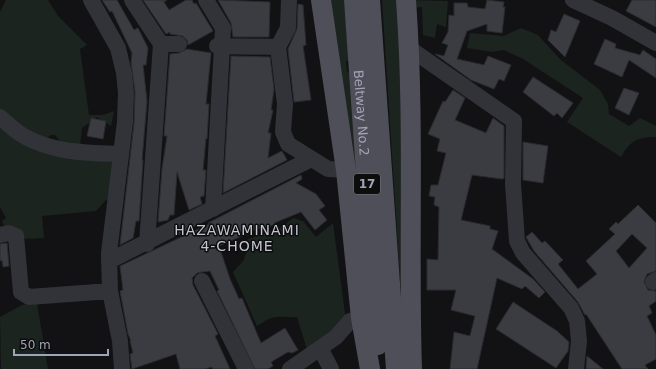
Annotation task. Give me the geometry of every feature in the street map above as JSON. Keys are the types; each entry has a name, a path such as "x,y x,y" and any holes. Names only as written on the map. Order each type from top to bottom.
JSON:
{"main road":[{"path":"321,0 346,170 362,318 370,369"},
{"name":"Beltway No.2","path":"354,0 379,369"},
{"name":"Beltway No.2","path":"370,0 396,369"},
{"path":"406,0 409,48 410,289 412,369"}],"street":[{"path":"91,0 118,48 123,66 127,105 109,242 110,291 120,341 122,369"},
{"path":"132,0 160,44 147,244"},
{"path":"206,0 223,28 220,46 213,209"},
{"path":"289,0 288,28 278,47 285,104 283,132 288,144 311,159 328,169 346,170"},
{"path":"573,0 612,18 656,42"},
{"path":"160,44 179,44"},
{"path":"220,46 278,47"},
{"path":"409,48 514,121 513,184 517,241 523,253 571,308 577,321 578,341 576,369"},
{"path":"0,117 21,134 42,145 82,152 121,154"},
{"path":"109,262 147,244 311,159"},
{"path":"0,235 9,233 16,236 21,292 29,297 110,291"},
{"path":"202,281 246,369"},
{"path":"290,369 336,337 350,321 362,318"},
{"path":"320,348 331,369"}],"shaded area":[{"path":"6,0 48,0 58,16 87,45 80,49 89,115 103,115 114,111 111,126 97,117 82,128 80,147 63,145 55,135 51,135 44,141 0,112 0,12"},
{"path":"325,0 344,0 349,61 346,61 347,72 350,73 357,179"},
{"path":"382,0 398,0 406,293 401,293"},
{"path":"410,0 448,1 446,27 437,24 435,38 423,35 422,7 411,8"},
{"path":"521,28 538,35 561,60 600,90 608,104 609,114 629,126 640,118 656,126 656,137 644,138 635,141 628,147 621,157 567,122 583,98 523,59 504,50 492,52 467,48 470,33 504,36"},
{"path":"0,122 14,135 119,157 113,202 106,200 96,211 42,216 44,238 24,239 14,236 6,228 2,221 6,218 0,207"},
{"path":"293,218 303,221 316,237 333,223 346,321 307,350 297,317 276,317 257,326 233,272 244,260 247,251 246,240 282,227"},
{"path":"37,303 48,369 1,369 0,317 22,305"}],"building":[{"path":"102,0 117,0 134,30 138,28 148,48 146,65 143,65 147,101 139,221 136,221 133,238 120,245 134,123 135,92 131,62 132,53 112,11 110,12"},
{"path":"143,0 167,0 164,2 169,10 186,0 192,0 194,4 196,3 213,31 188,45 187,40 183,36 170,34 170,32 166,34"},
{"path":"218,0 270,2 269,37 233,37 231,23"},
{"path":"487,0 504,2 503,7 505,7 502,33 487,31 487,24 467,31 457,59 484,65 488,56 511,65 504,81 499,79 494,89 471,80 435,54 444,56 448,45 442,43 448,32 449,15 454,16 454,3 467,3 468,7 485,9"},
{"path":"632,0 656,0 656,27 626,11"},
{"path":"298,4 303,5 306,45 303,46 311,100 294,102 288,49 297,29"},
{"path":"564,14 580,21 565,57 548,40 551,30 556,32"},
{"path":"605,39 616,44 615,48 640,55 643,50 656,59 656,78 629,60 622,77 594,64"},
{"path":"187,49 211,53 206,104 209,104 203,170 206,170 204,196 200,197 202,204 189,210 177,172 174,215 170,215 168,220 158,222 162,169 167,136 164,136 170,54 179,53"},
{"path":"231,56 270,57 274,89 271,110 273,110 268,133 271,133 268,158 282,151 287,160 223,193"},
{"path":"533,77 573,103 562,118 557,113 554,116 523,92"},
{"path":"624,88 639,93 629,115 615,108"},
{"path":"453,90 465,98 455,120 486,133 493,118 504,126 504,178 472,175 461,220 490,226 490,229 498,231 492,249 533,279 545,292 539,298 525,286 522,289 497,278 477,369 450,369 454,332 470,336 475,316 451,310 456,290 427,290 427,259 438,260 439,207 434,205 435,197 429,196 431,185 438,185 446,153 437,151 440,139 428,134 443,101 445,102"},
{"path":"91,118 106,121 103,139 87,136"},
{"path":"523,142 548,146 543,183 523,180"},
{"path":"301,175 302,179 296,183 316,194 325,206 319,210 327,220 315,230 301,212 219,246 230,279 239,299 242,298 261,343 285,328 298,350 292,353 288,352 271,362 273,366 268,369 255,369 217,291 219,290 210,271 197,273 192,278 193,285 218,334 215,336 230,369 213,369 212,367 204,369 180,369 176,354 132,369 130,354 133,353 120,291 123,290 120,266 211,223 208,223"},
{"path":"638,205 656,223 656,271 647,274 644,282 648,290 656,291 656,301 649,306 652,313 647,316 656,335 656,359 645,365 648,369 622,369 586,314 585,315 578,302 534,251 526,237 532,232 542,243 545,241 563,260 558,264 578,289 597,274 586,261 615,234 609,229 616,222 618,224","holes":["632,234 647,248 629,268 616,251"]},
{"path":"7,243 9,266 3,267 2,260 0,261 0,244"},
{"path":"513,302 557,331 569,342 568,351 556,368 496,329"},
{"path":"587,356 603,369 586,369"}],"district":[{"name":"HAZAWAMINAMI 4-CHOME","path":"237,238"}]}
